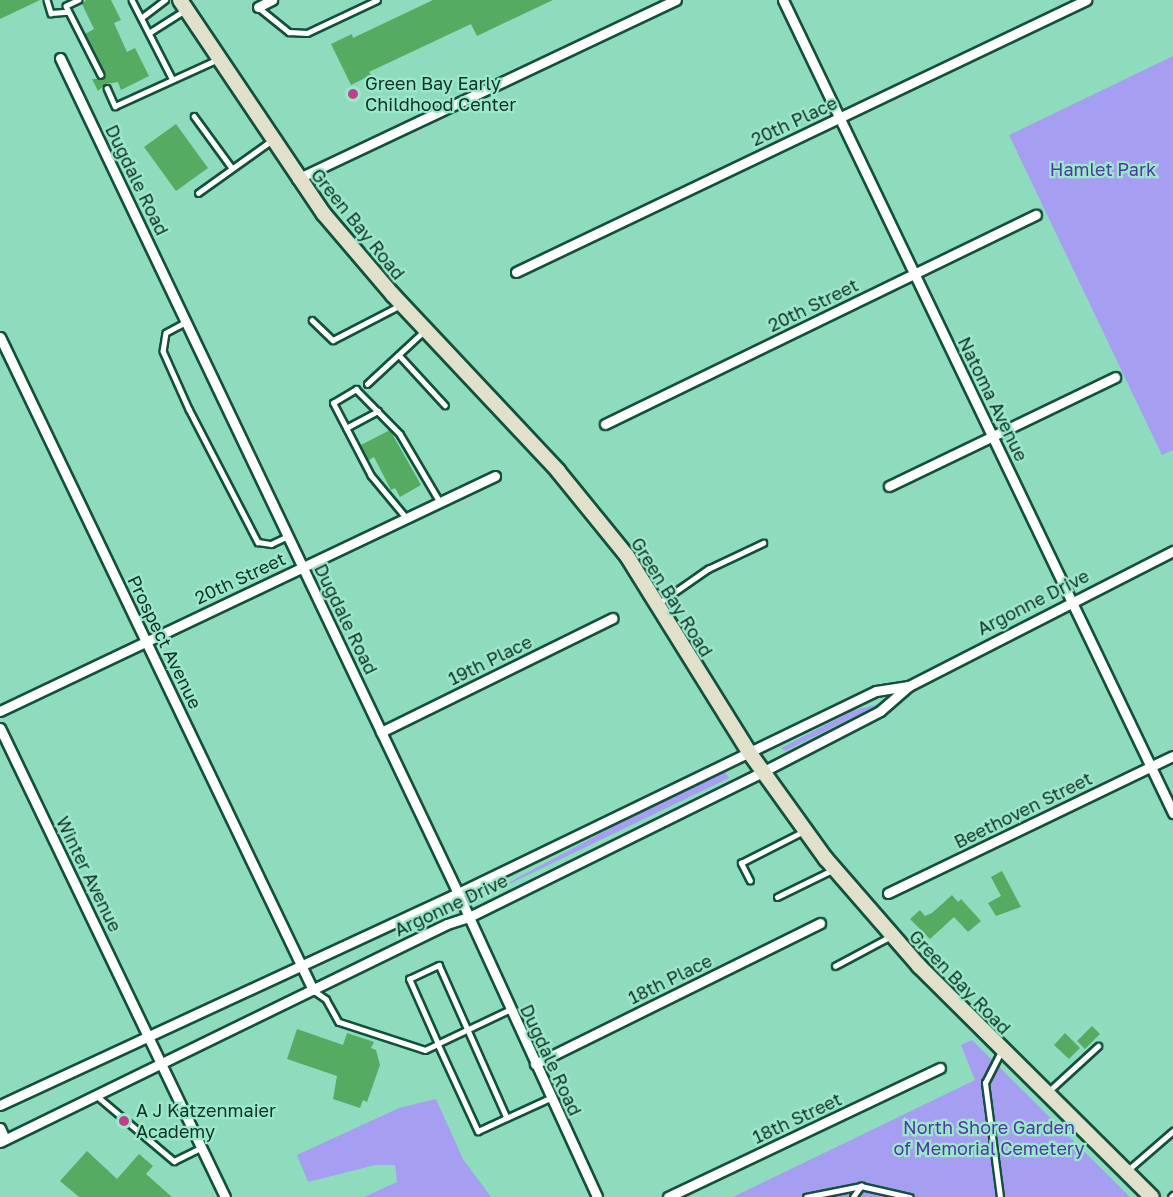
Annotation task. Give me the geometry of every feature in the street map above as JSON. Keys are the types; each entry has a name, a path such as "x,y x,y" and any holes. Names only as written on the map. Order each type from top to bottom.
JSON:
{"main road":[{"name":"Green Bay Road","path":"183,5 297,179 425,330 577,492 627,556 762,772 834,869 891,936 1001,1051 1152,1197"}],"street":[{"path":"258,7 272,0"},
{"path":"297,179 676,0"},
{"name":"Natoma Avenue","path":"783,0 1173,813"},
{"name":"20th Place","path":"516,272 1086,0"},
{"name":"Dugdale Road","path":"60,58 458,892 597,1197"},
{"name":"20th Street","path":"605,424 1036,215"},
{"name":"Prospect Avenue","path":"0,337 313,990"},
{"path":"889,486 1115,377"},
{"name":"20th Street","path":"0,711 495,476"},
{"name":"Argonne Drive","path":"3,1141 447,924 469,917 762,772 880,711 909,686 1071,600 1173,551"},
{"name":"19th Place","path":"381,732 613,618"},
{"name":"Argonne Drive","path":"0,1105 300,963 458,892 876,691 909,686"},
{"name":"Winter Avenue","path":"0,728 225,1197"},
{"name":"Beethoven Street","path":"888,893 1173,756"},
{"name":"18th Place","path":"535,1064 820,923"},
{"name":"18th Street","path":"668,1197 940,1068"},
{"path":"0,1128 3,1141"}],"lane":[{"path":"47,0 51,12 68,12"},
{"path":"79,0 66,6 101,75"},
{"path":"132,0 172,78"},
{"path":"141,18 165,0"},
{"path":"258,7 289,32 308,33 377,0"},
{"path":"149,33 183,5"},
{"path":"107,88 115,106 172,78 218,59"},
{"path":"194,116 232,168"},
{"path":"198,193 271,141"},
{"path":"312,320 333,340 402,304"},
{"path":"185,322 166,333 163,351 189,409 258,542 271,544 288,536"},
{"path":"368,384 425,330"},
{"path":"399,355 445,405"},
{"path":"406,518 397,504 384,495 333,403 356,389 400,434 440,502"},
{"path":"346,428 378,411"},
{"path":"657,605 708,569 763,543"},
{"path":"750,881 741,863 804,831"},
{"path":"777,897 834,869"},
{"path":"835,966 891,936"},
{"path":"507,1118 439,965 409,979 478,1131 507,1118 550,1098"},
{"path":"313,990 326,999 339,1022 425,1050 510,1010"},
{"path":"1046,1093 1098,1046"},
{"path":"1000,1197 985,1083 1001,1051"},
{"path":"97,1096 174,1161 202,1147"},
{"path":"1126,1172 1173,1131"},
{"path":"853,1197 861,1186"},
{"path":"806,1197 861,1186 910,1197"}],"green space":[{"name":"Hamlet Park","path":"1173,56 1173,450 1162,455 1009,135"},
{"path":"882,703 785,751 781,748 852,711"},
{"path":"725,771 729,778 482,897 618,824"},
{"name":"North Shore Garden of Memorial Cemetery","path":"972,1040 1130,1197 733,1197 975,1080 961,1045"},
{"path":"436,1099 463,1159 491,1197 364,1197 397,1182 395,1165 375,1165 308,1182 297,1155 399,1108"}],"building":[{"path":"0,0 40,0 0,19"},
{"path":"86,0 111,0 121,20 114,23 127,52 135,48 149,76 121,90 118,82 106,84 98,91 92,79 102,79 105,75 85,34 94,29 82,4"},
{"path":"433,0 553,0 477,36 471,24 369,72 371,75 351,85 331,44 352,34 353,38"},
{"path":"176,124 208,168 176,191 144,147"},
{"path":"390,430 421,485 400,497 395,488 391,490 374,457 369,460 361,445"},
{"path":"1002,871 1021,907 996,916 988,903 1001,896 991,877"},
{"path":"952,895 958,902 961,899 981,921 968,932 954,917 930,939 910,919 920,910 925,916 932,913"},
{"path":"1092,1026 1100,1034 1085,1049 1077,1041"},
{"path":"297,1029 343,1045 347,1033 374,1042 371,1048 376,1050 380,1065 367,1102 363,1100 360,1108 333,1099 337,1076 287,1059"},
{"path":"1065,1033 1080,1048 1069,1059 1054,1045"},
{"path":"87,1151 117,1179 139,1154 153,1166 146,1174 172,1197 79,1197 60,1181"}],"place":[{"name":"Green Bay Early Childhood Center","path":"353,94"},
{"name":"A J Katzenmaier Academy","path":"124,1121"}]}
